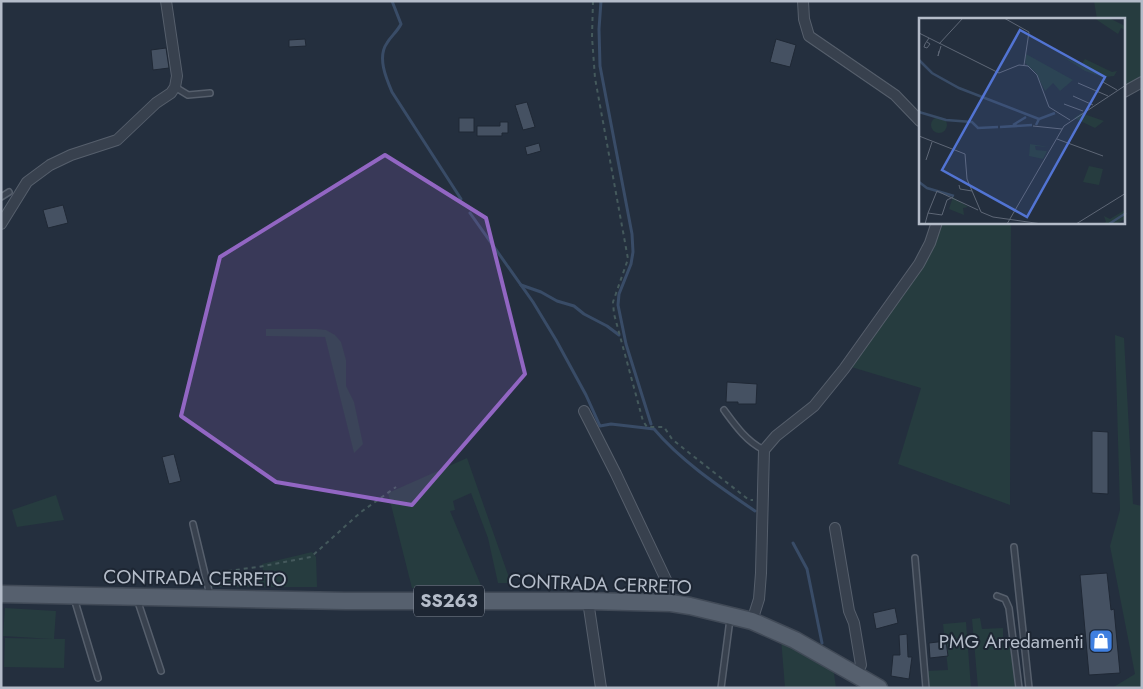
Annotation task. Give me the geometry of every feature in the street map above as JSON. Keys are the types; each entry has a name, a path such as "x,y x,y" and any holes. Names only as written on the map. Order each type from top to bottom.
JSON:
{"main road":[{"name":"CONTRADA CERRETO","path":"1,594 344,601 672,603 752,621 795,640 879,688"}],"street":[{"path":"1,224 27,182 50,165 64,158 116,140 156,103 171,93 175,87 177,76 166,1"},
{"path":"803,1 804,19 810,36 868,74 895,95 919,120"},
{"path":"1126,91 1142,82"},
{"path":"752,621 760,590 764,450 776,436 814,406 844,369 919,264 930,243 936,224"},
{"path":"584,412 616,474 668,584 672,603"},
{"path":"835,528 848,611 854,623 860,665 856,675"},
{"path":"588,601 601,688"}],"lane":[{"path":"175,87 188,95 210,93"},
{"path":"1,197 9,192"},
{"path":"724,410 738,429 756,446 764,450"},
{"path":"193,524 211,598"},
{"path":"1014,547 1029,688"},
{"path":"914,558 926,688"},
{"path":"74,595 98,678"},
{"path":"136,596 161,671"},
{"path":"997,596 1005,599 1009,608 1019,688"},
{"path":"721,688 730,615"}],"path":[{"path":"593,1 592,37 595,78 628,259 612,302 643,421 647,427 664,427 672,439 749,500 762,501"},
{"path":"205,574 311,557 361,512 396,487"}],"highlighted area":[{"path":"385,155 486,218 525,374 412,505 276,482 181,416 220,257"}],"green space":[{"path":"1094,1 1142,1 1142,77 1126,85 1126,18 1097,18"},
{"path":"938,224 1011,224 1010,505 898,464 921,388 848,366 861,349"},
{"path":"266,329 326,330 335,335 341,342 346,360 346,386 354,402 363,444 354,453 325,337 266,336"},
{"path":"1115,335 1124,338 1133,504 1142,506 1142,688 1112,688 1135,674 1110,546 1120,510"},
{"path":"467,458 511,583 498,583 488,538 471,493 453,501 455,510 450,511 482,588 412,588 388,493"},
{"path":"56,495 64,520 17,527 12,510"},
{"path":"312,552 316,557 317,587 209,587 209,582 237,578 239,584 264,577 262,564"},
{"path":"5,608 56,611 54,639 65,639 64,668 4,667 5,638 53,639 3,636"},
{"path":"980,618 982,629 1003,628 1003,647 1010,647 1015,688 978,688 972,619"},
{"path":"966,622 971,688 927,688 926,671 948,670 943,624"},
{"path":"781,638 833,666 836,688 785,688"}],"building":[{"path":"305,39 306,46 289,47 289,40"},
{"path":"776,39 796,45 790,67 770,62"},
{"path":"166,48 169,68 153,70 151,50"},
{"path":"527,102 535,127 523,130 515,105"},
{"path":"459,118 474,118 474,132 459,132"},
{"path":"500,122 508,122 508,133 502,133 502,136 477,136 477,126 500,126"},
{"path":"539,143 541,151 527,155 525,147"},
{"path":"63,205 68,223 48,228 43,210"},
{"path":"727,382 757,384 756,404 726,402"},
{"path":"1092,431 1108,432 1108,494 1092,493"},
{"path":"174,454 181,481 169,484 162,457"},
{"name":"PMG Arredamenti","path":"1107,573 1111,610 1114,609 1120,673 1089,675 1080,575"},
{"path":"895,608 898,623 876,629 873,613"},
{"path":"907,634 908,657 912,657 909,679 891,676 893,655 900,655 899,635"},
{"path":"946,641 948,656 930,658 929,643"}],"waterway":[{"path":"392,1 401,24 384,49 383,61 387,80 392,92 461,199"},
{"path":"601,1 599,29 600,66 632,234 633,252 631,264 619,294 618,305 626,344 651,424"},
{"path":"470,213 533,302 586,395 600,426 611,424 654,429 689,463 755,511"},
{"path":"521,285 541,292 557,301 574,306 619,335"},
{"path":"793,543 807,569 822,643"}],"place":[{"name":"PMG Arredamenti","path":"1101,641"}]}
